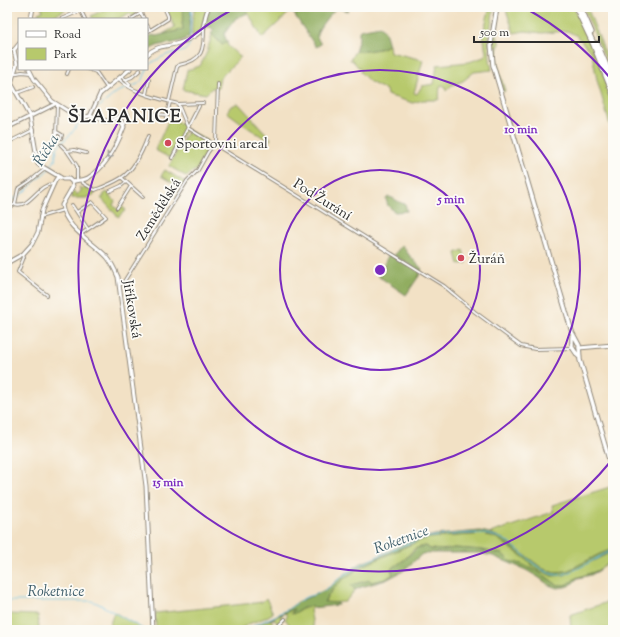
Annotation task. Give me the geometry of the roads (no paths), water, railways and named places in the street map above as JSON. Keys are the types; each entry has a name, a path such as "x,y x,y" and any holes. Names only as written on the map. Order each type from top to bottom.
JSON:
{"highway":[{"path":"576,7 594,45 613,93"},
{"path":"580,7 613,82"}],"main road":[{"path":"497,7 491,44 494,66 572,332 578,346 580,360 613,473"},
{"path":"572,332 573,347 580,360"},
{"path":"573,347 578,346"},
{"path":"573,347 578,346"}],"street":[{"path":"31,18 33,7"},
{"path":"78,7 84,18"},
{"path":"63,18 89,7"},
{"path":"138,7 144,18"},
{"path":"132,18 144,8 150,7"},
{"path":"148,31 168,18 164,7"},
{"path":"166,119 177,67 179,65 194,61 203,48 205,13 209,7"},
{"path":"148,54 157,48 178,44 202,30 204,26"},
{"path":"14,50 18,45"},
{"path":"7,46 11,50 14,50"},
{"path":"14,50 17,64 11,83 30,117 38,164 65,180 71,180 72,182"},
{"path":"30,70 44,93 56,105 79,118 90,116 105,121 112,120 126,113 128,114 110,155 100,167 83,180 77,179 72,182"},
{"path":"66,74 68,70"},
{"path":"91,70 96,72 107,88"},
{"path":"90,116 97,99 107,88 129,70"},
{"path":"125,80 132,77 140,70"},
{"path":"7,75 22,72 31,73"},
{"path":"120,78 125,80 129,86"},
{"path":"120,78 132,88 169,102 178,104 204,103"},
{"path":"146,94 149,80"},
{"path":"214,144 216,141 218,84"},
{"path":"16,94 33,87"},
{"path":"178,104 188,128"},
{"path":"7,128 56,105"},
{"path":"56,105 57,132"},
{"path":"172,158 199,106"},
{"path":"153,120 155,114 168,115"},
{"path":"119,117 124,126"},
{"name":"Pod Žurání","path":"188,128 444,286 517,344 530,349 573,347"},
{"path":"7,143 33,130"},
{"path":"83,180 83,183 95,190 122,178 133,166 146,143 148,136"},
{"name":"Zemědělská","path":"119,284 123,284 187,181 198,170 214,144"},
{"path":"62,145 77,166 77,179"},
{"path":"67,151 74,150 86,153"},
{"path":"7,209 14,204 18,188 47,169"},
{"path":"7,263 23,254 30,247 35,238 42,210 56,177 53,173"},
{"path":"14,204 20,205 28,201 43,187 54,183 57,178 60,177"},
{"path":"122,178 143,197"},
{"path":"40,217 63,210 62,205 73,186 72,182"},
{"path":"110,191 126,182"},
{"path":"117,208 131,186"},
{"path":"77,212 92,202 106,217 81,234"},
{"path":"72,204 88,229"},
{"name":"Jiříkovská","path":"63,210 72,225 110,261 118,277 146,486 153,630"},
{"path":"23,254 24,257 18,272 47,295"},
{"path":"578,346 587,347 613,345"},
{"path":"274,630 285,619"},
{"path":"7,628 13,630"}],"waterway":[{"name":"Říčka","path":"190,36 192,7"},
{"name":"Říčka","path":"148,67 151,63 167,55 185,50 188,48 191,39"},
{"name":"Říčka","path":"99,107 117,92 138,84 143,79 147,70"},
{"name":"Říčka","path":"7,201 16,198 26,191 48,170 55,160 57,147 71,134 81,120"},
{"name":"Roketnice","path":"245,630 283,612 306,597 323,591 347,573 366,562 390,550 427,538 470,533 495,536 510,543 538,567 553,574 561,575 573,571 613,550"},
{"name":"Roketnice","path":"7,601 92,601 145,630"}],"place":[{"name":"Sportovni areal","path":"168,143"},
{"name":"Žuráň","path":"461,258"}],"district":[{"name":"ŠLAPANICE","path":"125,116"}]}
